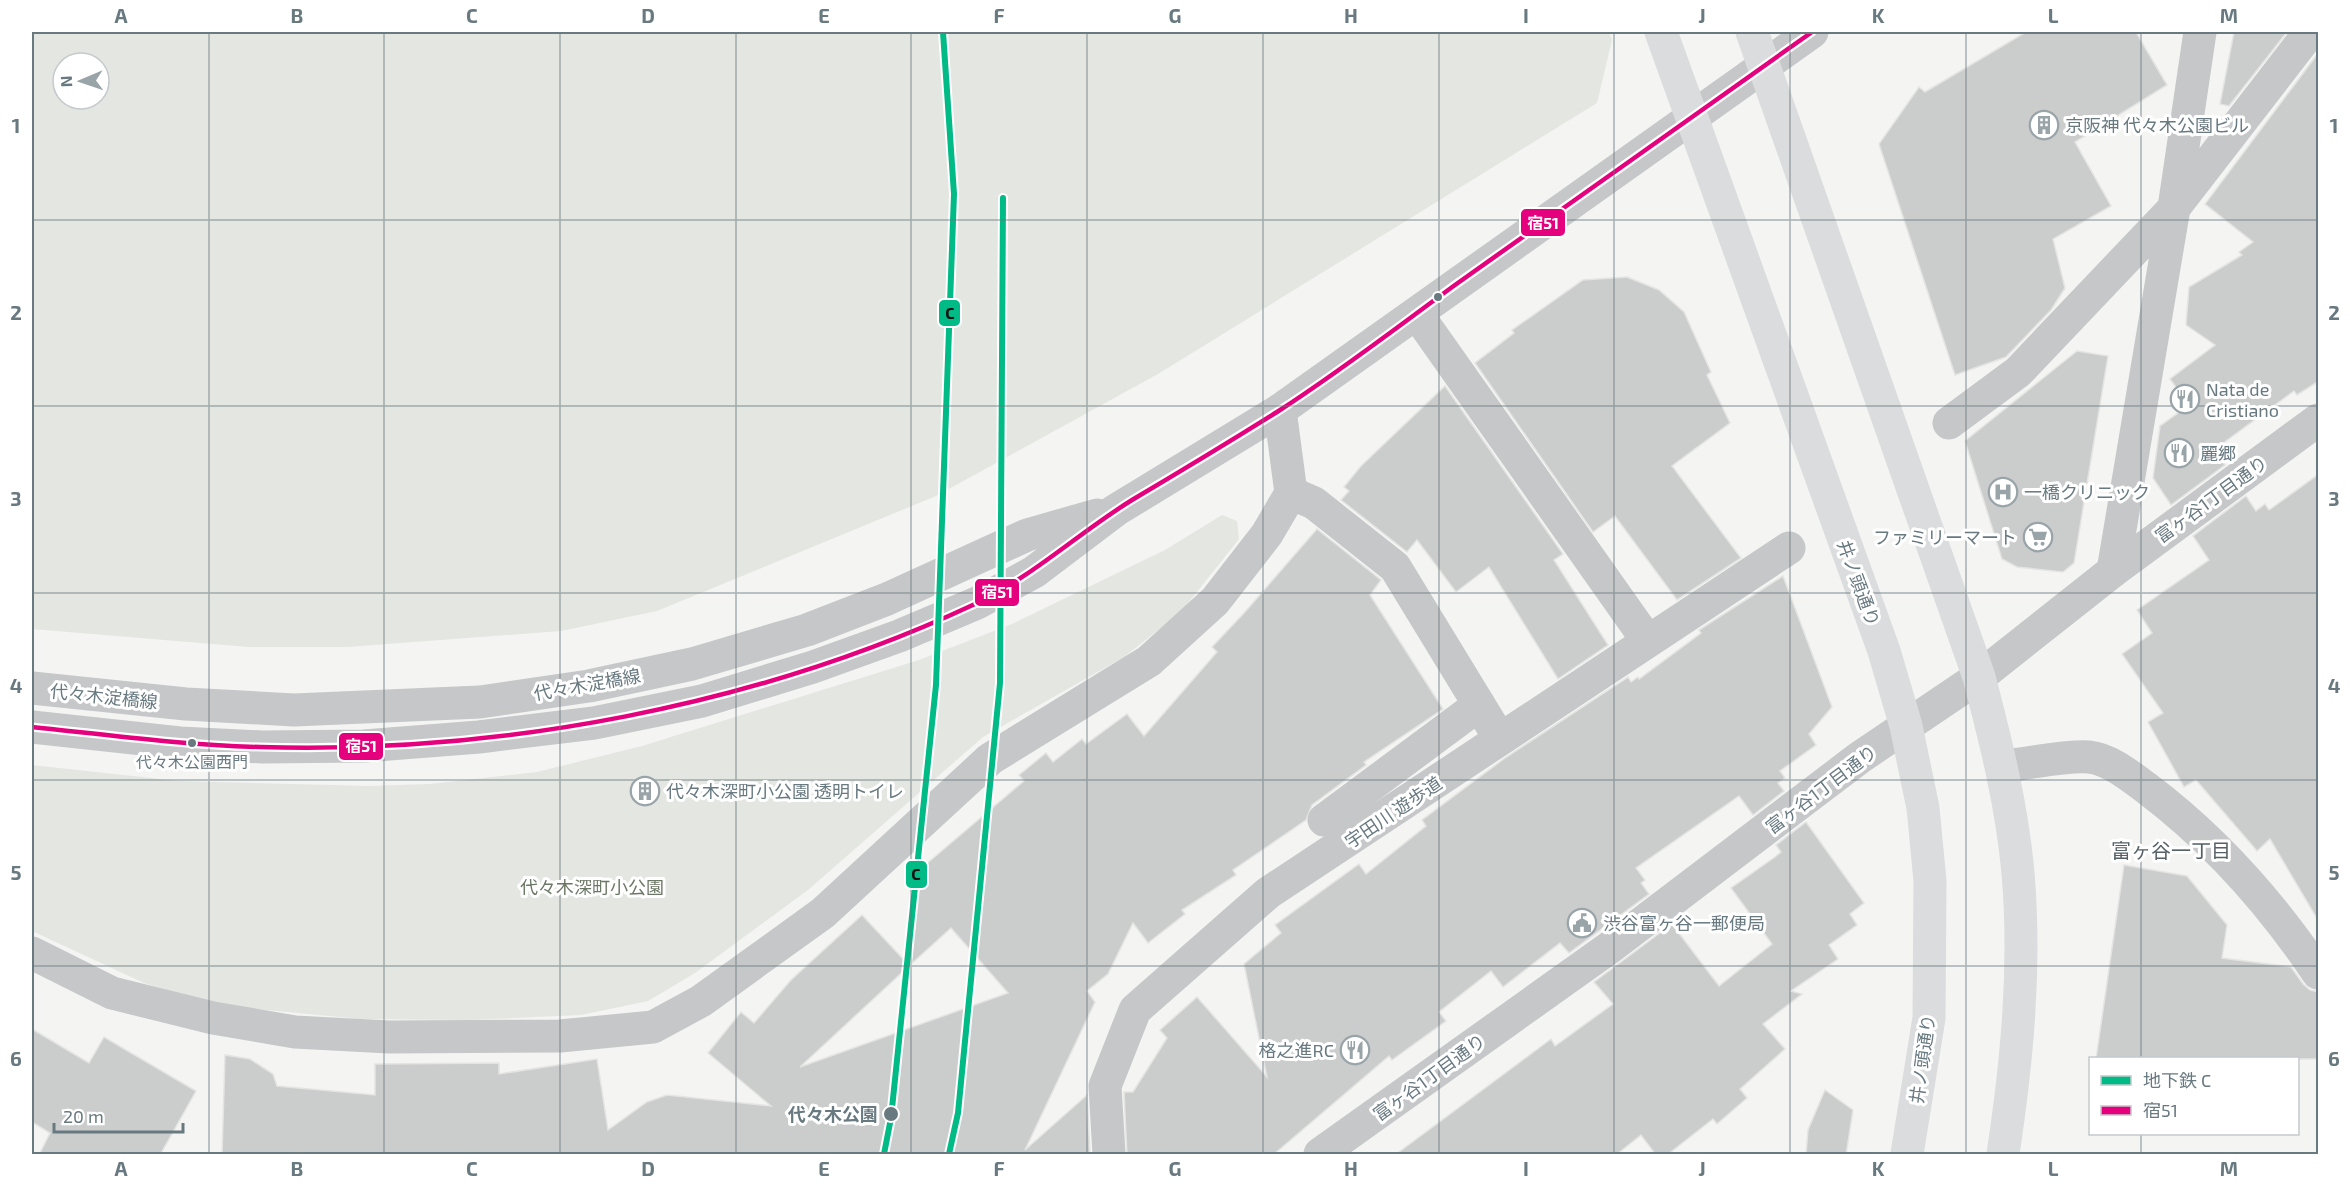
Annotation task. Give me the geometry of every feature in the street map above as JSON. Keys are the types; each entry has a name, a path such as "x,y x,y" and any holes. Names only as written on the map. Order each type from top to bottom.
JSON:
{"main road":[{"name":"井ノ頭通り","path":"1661,32 1884,651 1906,726 1923,808 1930,881 1929,1018 1907,1155"},
{"path":"1752,32 1979,677 2003,766 2018,874 2020,990 2011,1103 2003,1155"}],"street":[{"path":"1692,119 1812,32"},
{"path":"2113,571 2174,208 2200,32"},
{"path":"1949,423 2018,372 2174,208 2310,32"},
{"name":"代々木淀橋線","path":"32,727 180,742 262,747 364,746 479,737 594,723 702,701 813,667 899,636 977,603 1034,572 1116,510 1280,410 1692,119"},
{"path":"1417,314 1647,640"},
{"path":"32,954 112,993 213,1018 296,1032 389,1037 560,1036 653,1027 701,1001 823,913 990,759 1149,661 1215,601 1267,534 1291,493 1280,410"},
{"name":"富ヶ谷1丁目通り","path":"1320,1155 1609,948 1859,758 1979,677 2113,571 2319,420"},
{"path":"1291,493 1314,503 1395,567 1500,739"},
{"name":"代々木淀橋線","path":"32,688 186,704 294,710 480,702 589,686 693,664 807,630 929,581 1027,535 1116,510"},
{"name":"宇田川 遊歩道","path":"1109,1155 1105,1086 1135,1010 1268,894 1647,640 1789,548"},
{"path":"1324,820 1479,705"},
{"path":"2003,766 2090,757 2122,769 2196,828 2244,878 2301,947 2319,973"}],"green space":[{"path":"32,32 1609,32 1612,40 1597,103 1158,374 936,496 657,611 561,631 347,647 249,647 32,629"},
{"name":"代々木深町小公園","path":"1222,515 1237,521 1239,539 1181,612 1124,657 983,737 808,890 695,973 648,1001 581,1015 468,1020 360,1019 215,1005 144,983 32,931 32,765 178,781 369,786 430,784 537,772 642,746 919,660 1012,624 1165,550"}],"building":[{"path":"2026,32 2136,32 2167,85 2075,142 2111,206 2053,239 2065,288 2051,310 2006,357 1955,375 1879,144 1919,87 1925,92"},
{"path":"2234,32 2287,32 2229,106 2220,104"},
{"path":"2319,52 2319,381 2297,395 2294,391 2214,450 2225,465 2171,505 2153,478 2160,426 2189,405 2170,379 2215,345 2186,325 2189,287 2242,255 2239,252 2253,242 2205,204"},
{"path":"1627,277 1659,290 1684,312 1711,372 1707,375 1730,423 1672,466 1741,558 1677,600 1615,516 1593,532 1475,363 1514,333 1512,330 1583,280"},
{"path":"2077,351 2108,356 2074,563 2063,572 2017,567 2002,559 1965,441"},
{"path":"1445,386 1563,554 1554,560 1608,645 1558,679 1489,567 1456,592 1417,540 1407,552 1341,500 1349,491 1344,487 1361,466"},
{"path":"2319,474 2319,922 2270,839 2257,851 2196,780 2184,787 2148,722 2163,713 2122,654 2152,633 2137,610 2209,560 2193,536 2246,496 2256,511 2265,504 2269,510"},
{"path":"1317,529 1381,580 1370,595 1443,709 1364,762 1366,765 1312,805 1306,820 1233,870 1236,875 1182,910 1185,914 1148,943 1133,923 1108,974 1087,991 1095,1002 1025,1150 1087,1095 1090,1155 222,1155 225,1055 250,1059 273,1074 277,1086 375,1095 375,1064 499,1063 499,1074 597,1059 608,1130 647,1102 667,1095 771,1106 708,1053 741,1012 754,1023 791,980 862,915 905,961 911,877 1024,781 1019,775 1046,753 1053,762 1082,739 1086,744 1127,714 1144,736 1217,652 1212,647","holes":["951,928 1008,993 800,1067"]},
{"path":"1783,576 1832,707 1809,734 1816,745 1780,771 1785,778 1778,783 1784,791 1753,815 1739,796 1636,868 1645,880 1641,883 1649,894 1569,953 1560,943 1503,987 1491,971 1439,1012 1446,1021 1392,1060 1389,1056 1273,1155 1127,1155 1124,1092 1133,1092 1167,1038 1160,1030 1197,997 1267,1077 1244,964 1281,933 1275,925 1359,864 1366,874 1426,826 1422,820 1505,758 1628,677 1631,682 1638,677 1639,679 1701,633 1699,630"},
{"path":"1806,822 1864,903 1850,914 1857,925 1829,945 1838,959 1791,991 1802,994 1763,1024 1785,1049 1740,1089 1747,1098 1717,1124 1713,1119 1667,1155 1656,1155 1641,1135 1616,1155 1395,1155 1551,1039 1555,1046 1613,1004 1594,982 1672,924 1719,986 1772,944 1731,888 1781,852 1776,845"},
{"path":"2124,865 2187,876 2227,925 2222,958 2291,967 2303,984 2310,990 2319,992 2319,1059 2299,1059 2299,1057 2096,1057"},
{"path":"32,1029 89,1063 104,1037 196,1091 160,1155 39,1155 50,1133 32,1122"},
{"path":"1825,1090 1853,1110 1846,1155 1806,1155 1808,1130"}],"metro line":[{"name":"C","path":"884,1154 891,1118 936,685 954,194 943,32"},
{"name":"C","path":"949,1154 958,1113 1000,683 1003,198"}],"transit line":[{"name":"宿51","path":"32,727 231,746 351,747 442,742 534,732 626,716 716,696 805,670 892,640 997,593 1132,500 1300,397 1812,32"}],"place":[{"name":"京阪神 代々木公園ビル","path":"2044,125"},
{"name":"Nata de Cristiano","path":"2185,399"},
{"name":"麗郷","path":"2179,453"},
{"name":"一橋クリニック","path":"2003,492"},
{"name":"ファミリーマート","path":"2038,537"},
{"name":"代々木公園西門","path":"192,743"},
{"name":"代々木深町小公園 透明トイレ","path":"645,791"},
{"name":"渋谷富ヶ谷一郵便局","path":"1582,923"},
{"name":"格之進RC","path":"1355,1050"},
{"name":"代々木公園","path":"891,1114"}],"district":[{"name":"富ヶ谷一丁目","path":"2171,850"}]}
